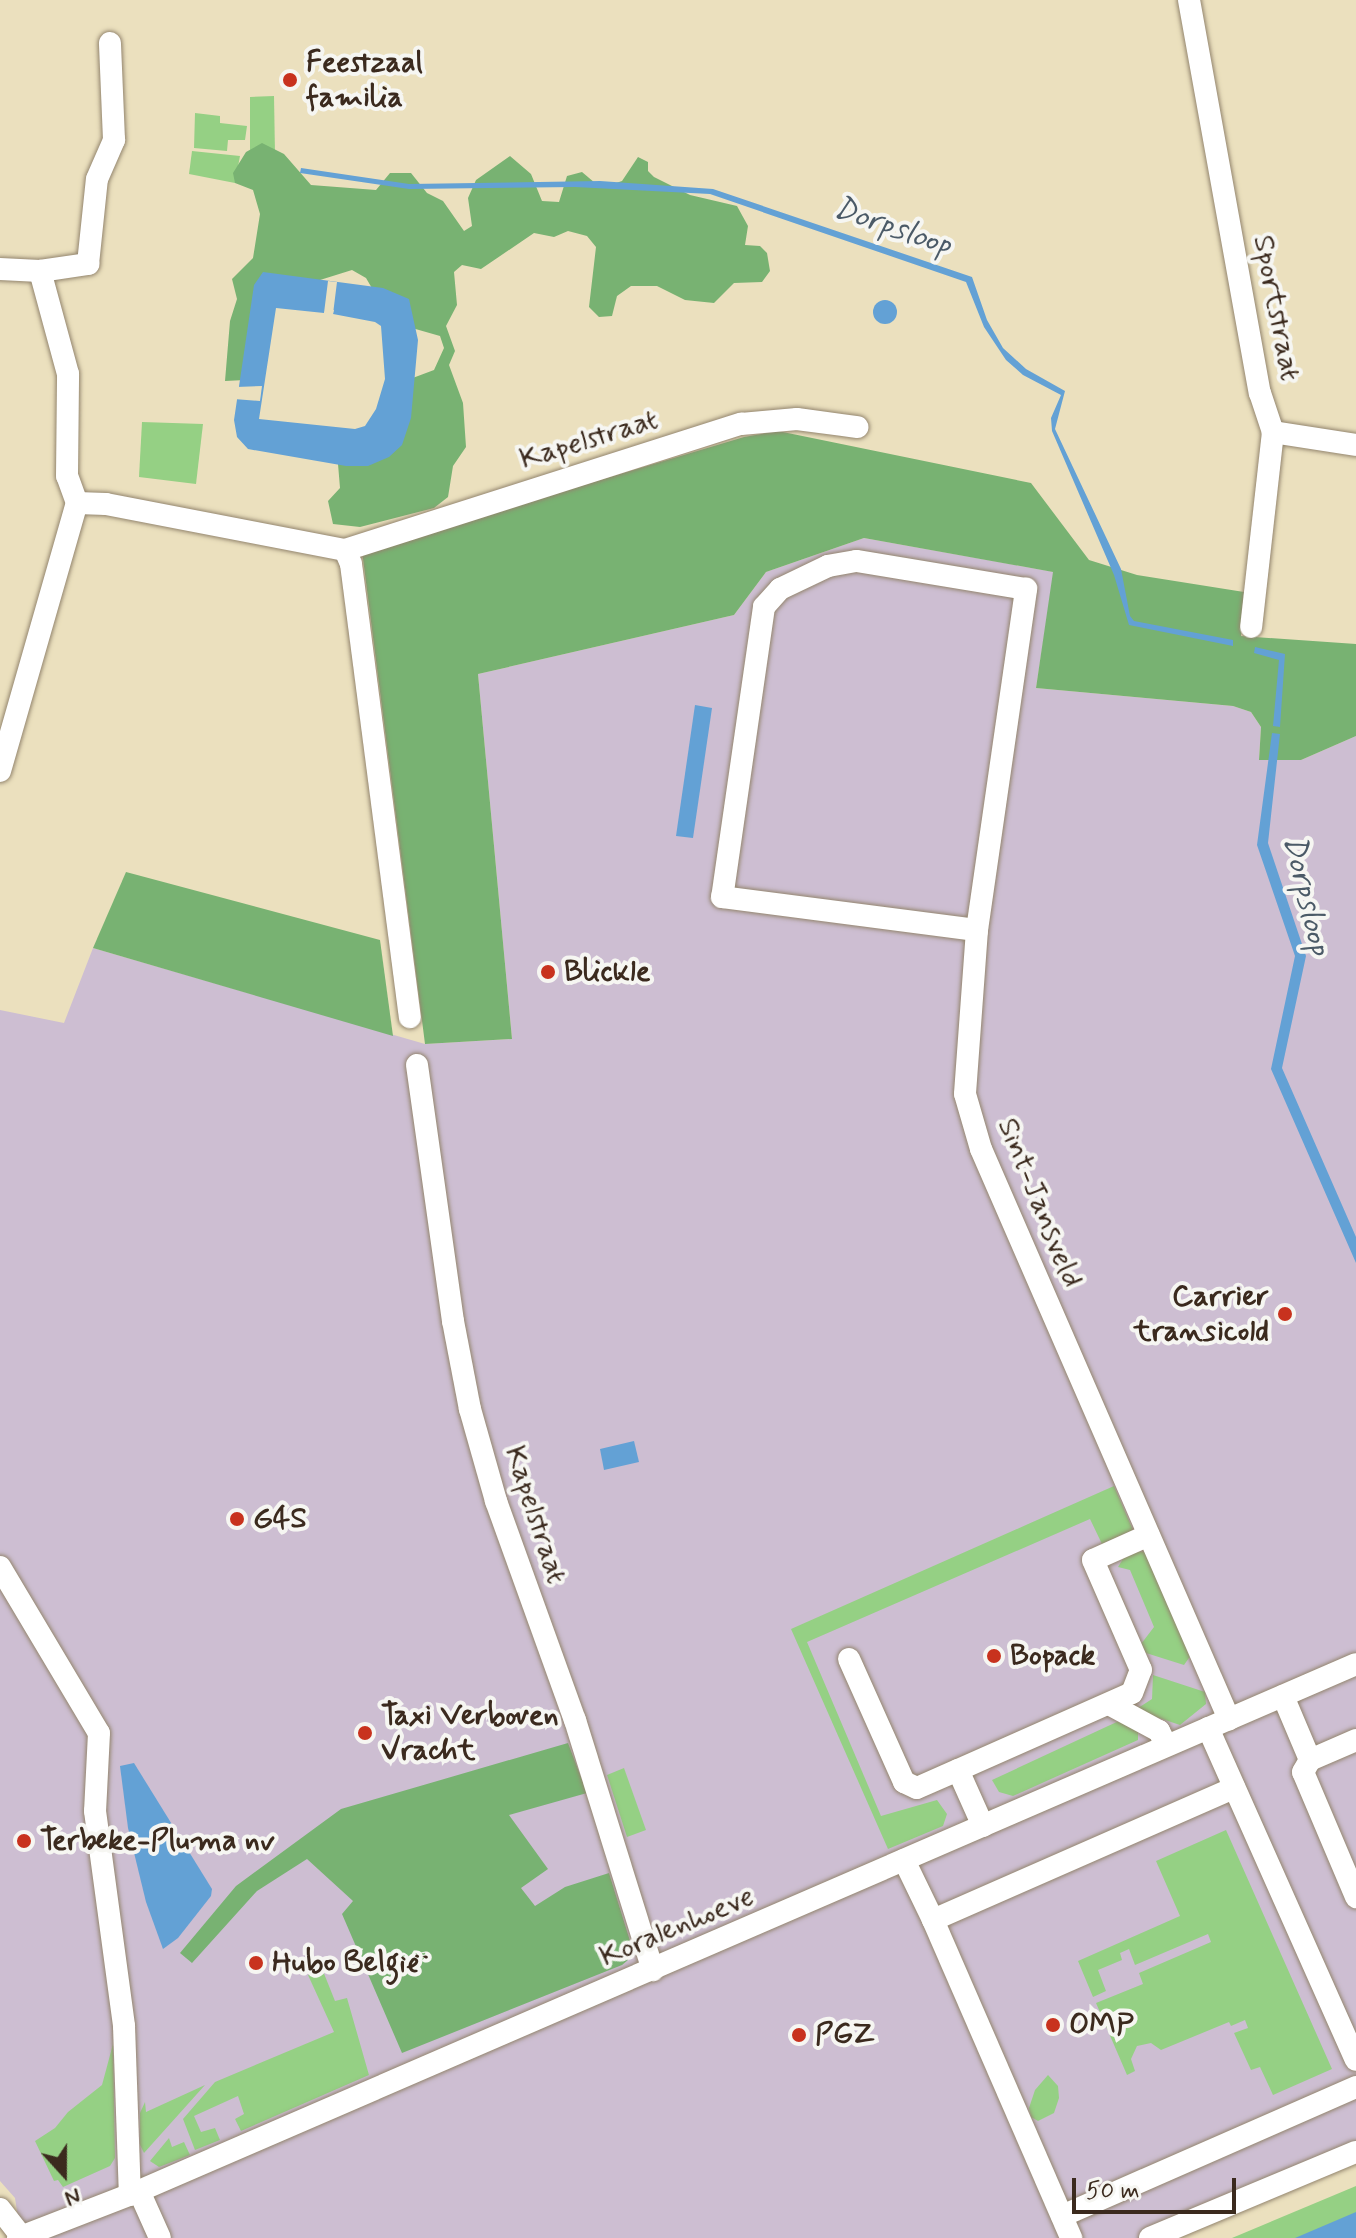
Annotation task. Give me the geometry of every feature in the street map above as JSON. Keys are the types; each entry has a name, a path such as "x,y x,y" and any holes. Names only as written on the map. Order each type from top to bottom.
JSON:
{"street":[{"name":"Sportstraat","path":"1189,0 1260,393 1273,432 1251,627"},
{"path":"0,269 40,271 88,264 97,179 114,140 110,43"},
{"path":"0,771 77,503 67,476 68,374 40,271"},
{"name":"Kapelstraat","path":"77,503 106,504 345,550 741,424 797,419 857,427"},
{"path":"1273,432 1356,445"},
{"path":"345,550 351,564 410,1017"},
{"name":"Sint-Jansveld","path":"977,930 722,897 764,607 780,589 828,566 856,561 1026,589 977,930 965,1094 981,1149 1149,1535 1218,1724 1234,1788 1356,2060"},
{"name":"Kapelstraat","path":"417,1065 453,1321 470,1409 496,1501 575,1720 653,1970"},
{"path":"849,1659 904,1782 917,1788 1132,1693 1141,1670 1093,1560 1149,1535"},
{"path":"0,1567 99,1733 95,1811 124,2026 134,2193 160,2238"},
{"name":"Koralenhoeve","path":"21,2238 134,2193 653,1970 1356,1664"},
{"path":"1283,1696 1310,1760"},
{"path":"1109,1704 1159,1731 1166,1745"},
{"path":"1356,1740 1310,1760 1303,1772 1356,1897"},
{"path":"958,1770 983,1826"},
{"path":"933,1920 1234,1788"},
{"path":"904,1860 1071,2238"},
{"path":"1062,2216 1356,2087"},
{"path":"1150,2238 1356,2152"},
{"path":"0,2209 21,2238"}],"shaded area":[{"path":"864,538 1054,572 1036,688 1233,706 1251,712 1261,727 1259,760 1301,760 1356,736 1356,2152 1145,2238 21,2238 15,2198 0,2181 0,1010 64,1023 93,948 425,1044 512,1039 478,674 734,615 766,572"}],"green space":[{"path":"274,96 275,154 250,153 250,97"},
{"path":"195,113 220,116 220,123 247,126 245,140 228,140 227,151 194,148"},
{"path":"262,143 284,154 311,185 376,190 390,173 411,173 427,193 443,201 464,231 472,226 468,198 476,180 510,156 531,174 542,201 559,202 567,176 582,172 595,183 613,184 622,181 638,157 648,162 648,171 654,177 690,195 737,206 748,226 745,245 760,246 767,253 770,271 762,282 734,283 714,303 685,300 657,286 631,286 617,296 612,316 599,317 589,307 596,247 587,236 568,231 554,237 534,233 481,269 462,265 454,272 457,305 446,326 455,351 449,365 463,403 466,447 453,466 448,497 434,508 360,527 333,524 328,501 340,488 337,452 366,441 410,379 434,370 444,348 440,336 412,328 386,312 366,278 352,270 304,285 284,286 245,380 225,381 230,321 237,299 232,279 253,258 260,214 253,190 235,183 233,173 246,152"},
{"path":"192,151 240,156 235,183 189,174"},
{"path":"142,422 203,424 196,484 139,477"},
{"path":"778,431 1031,483 1089,560 1137,575 1244,592 1241,636 1356,644 1356,736 1301,760 1259,760 1261,727 1251,712 1233,706 1036,688 1053,572 864,538 766,572 734,615 478,674 512,1039 425,1044 362,551 744,437"},
{"path":"126,872 380,940 393,1036 93,948"},
{"path":"1114,1486 1133,1530 1102,1544 1090,1519 807,1642 881,1816 937,1800 947,1814 943,1826 888,1849 791,1629"},
{"path":"1145,1552 1191,1655 1184,1665 1146,1653 1141,1644 1154,1627 1130,1570 1118,1567 1126,1554"},
{"path":"1153,1675 1205,1692 1206,1704 1180,1725 1135,1710 1152,1699"},
{"path":"1121,1720 1138,1729 1138,1740 1013,1796 999,1792 992,1780"},
{"path":"568,1743 587,1793 509,1815 548,1869 521,1888 535,1906 565,1887 609,1873 631,1944 628,1960 622,1965 402,2053 342,1914 353,1901 307,1859 257,1891 192,1963 180,1953 236,1886 341,1809"},
{"path":"624,1768 646,1830 627,1837 607,1775"},
{"path":"1226,1830 1332,2069 1273,2095 1260,2067 1251,2070 1234,2033 1248,2028 1245,2020 1231,2026 1229,2022 1161,2050 1151,2043 1137,2046 1131,2059 1135,2071 1127,2075 1096,2003 1143,1984 1139,1973 1211,1942 1208,1934 1135,1965 1129,1949 1120,1953 1122,1960 1098,1970 1106,1991 1093,1997 1078,1961 1180,1916 1156,1861"},
{"path":"323,1971 335,2001 347,1998 369,2075 241,2131 235,2119 244,2114 238,2096 194,2116 201,2132 215,2128 220,2140 195,2150 183,2119 215,2082 334,2032 308,1975"},
{"path":"113,2044 115,2158 110,2166 63,2187 58,2180 54,2181 35,2141 55,2128 68,2112 102,2085"},
{"path":"1048,2075 1058,2086 1059,2098 1054,2113 1038,2121 1031,2117 1029,2108 1035,2090"},
{"path":"205,2085 144,2153 140,2145 140,2113 145,2102 146,2112"},
{"path":"169,2138 172,2147 184,2142 190,2155 159,2167 150,2161"},
{"path":"1356,2186 1356,2238 1232,2238"}],"water":[{"path":"301,168 409,184 600,181 713,189 972,277 987,320 1003,348 1026,369 1065,391 1055,429 1121,569 1130,616 1134,621 1233,640 1233,646 1129,625 1114,575 1052,431 1051,418 1061,395 1023,375 1006,360 984,327 966,282 710,194 575,187 409,189 300,173"},
{"path":"263,272 383,288 409,299 418,340 411,418 402,445 389,457 368,466 346,466 248,449 237,437 234,420 254,285","holes":["276,308 324,313 326,309 334,310 333,314 375,322 381,326 385,379 376,409 365,426 355,429 259,419"]},
{"path":"885,300 893,304 897,312 893,320 885,324 877,320 873,312 877,304"},
{"path":"1255,647 1285,654 1280,727 1273,726 1279,660 1254,653"},
{"path":"695,705 712,708 693,838 676,836"},
{"path":"1272,733 1280,734 1268,843 1306,956 1282,1068 1356,1237 1356,1263 1271,1069 1295,956 1257,845"},
{"path":"634,1441 639,1462 604,1470 600,1449"},
{"path":"134,1763 212,1889 211,1896 178,1938 163,1949 146,1902 128,1828 120,1766"},
{"path":"1356,2212 1356,2238 1295,2238"}],"pier":[{"path":"328,281 337,282 333,314 324,313"},
{"path":"262,386 260,401 234,399 236,387"}],"place":[{"name":"Feestzaal familia","path":"290,80"},
{"name":"Blickle","path":"548,972"},
{"name":"Carrier transicold","path":"1285,1314"},
{"name":"G4S","path":"237,1519"},
{"name":"Bopack","path":"994,1656"},
{"name":"Taxi Verboven Vracht","path":"365,1733"},
{"name":"Terbeke-Pluma nv","path":"24,1841"},
{"name":"Hubo België","path":"256,1963"},
{"name":"OMP","path":"1053,2025"},
{"name":"PGZ","path":"799,2035"}],"water label":[{"name":"Dorpsloop","path":"892,227"},
{"name":"Dorpsloop","path":"1306,895"}]}
